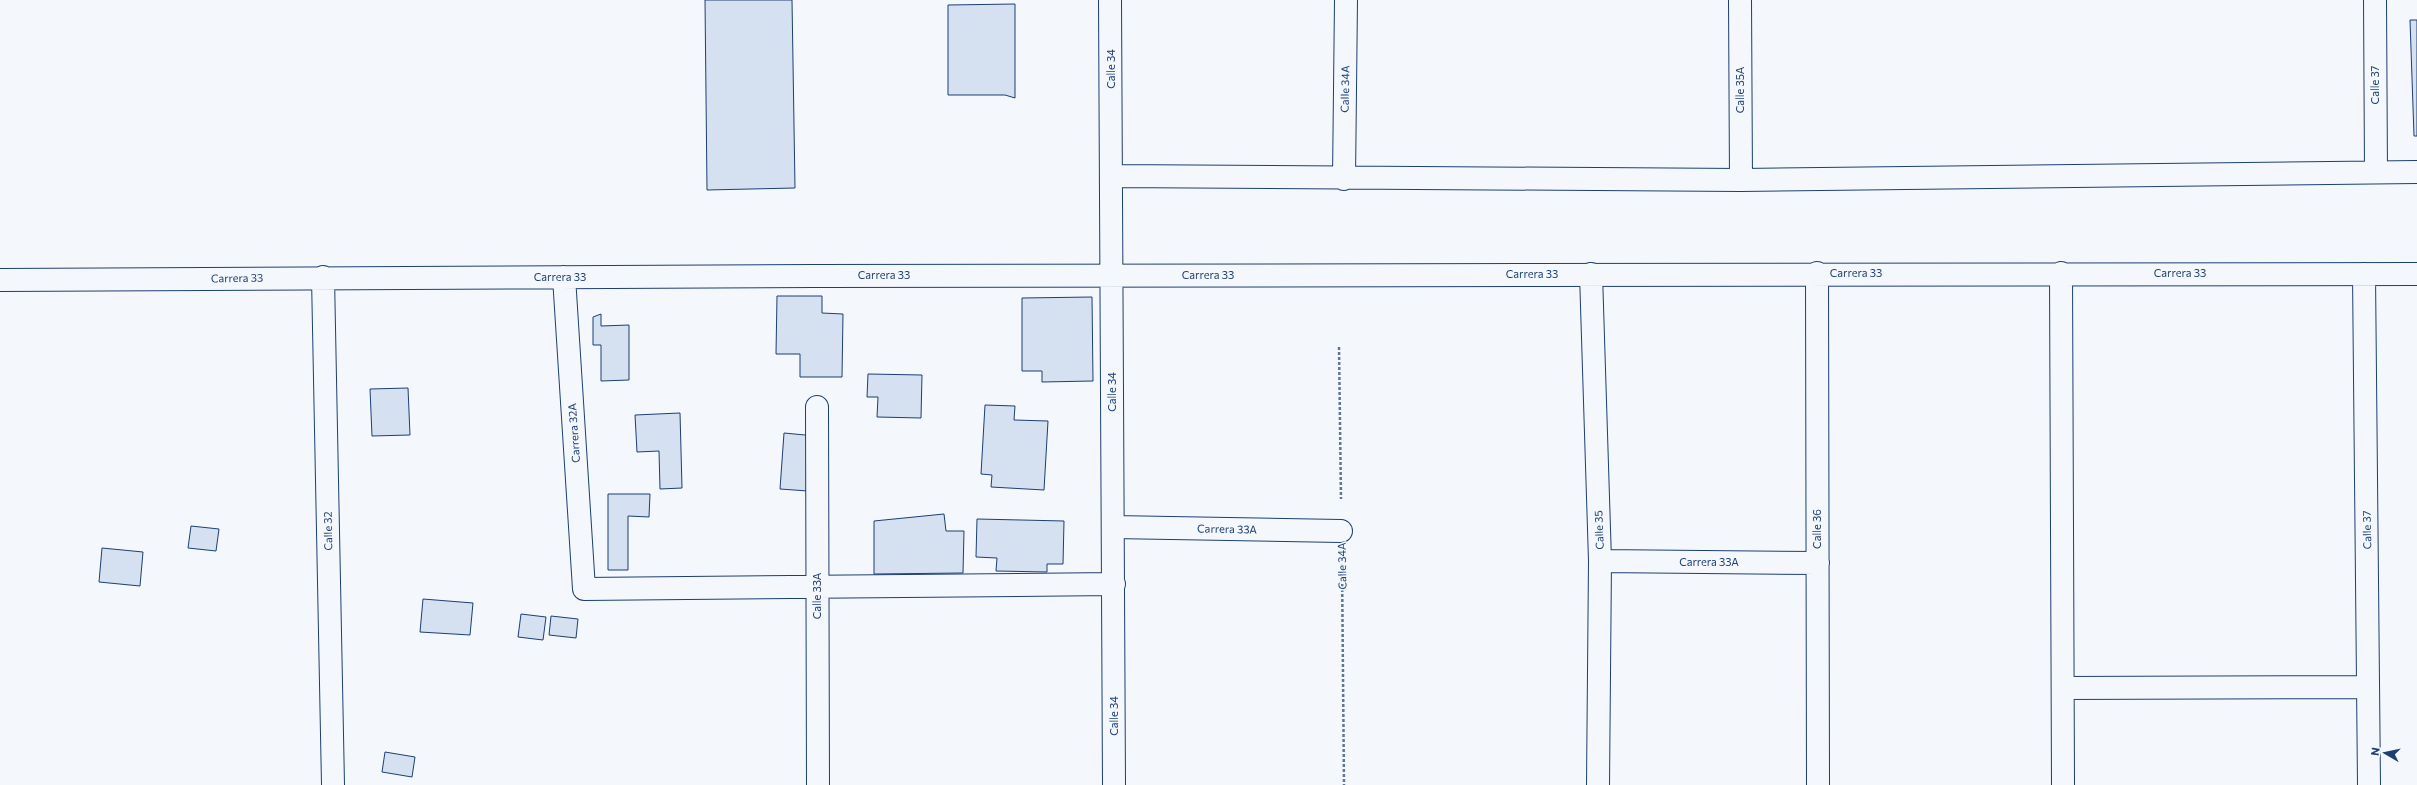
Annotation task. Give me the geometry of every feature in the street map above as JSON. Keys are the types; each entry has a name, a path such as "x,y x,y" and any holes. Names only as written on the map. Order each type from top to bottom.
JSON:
{"street":[{"name":"Calle 34","path":"1110,0 1114,785"},
{"name":"Calle 34A","path":"1344,179 1346,0"},
{"name":"Calle 35A","path":"1740,0 1741,180"},
{"name":"Calle 37","path":"2375,0 2376,171"},
{"path":"1112,176 1344,179 1741,180 2376,171 2417,172"},
{"name":"Carrera 33","path":"0,280 564,276 1817,273 2417,274"},
{"name":"Calle 36","path":"1817,273 1818,785"},
{"path":"2061,273 2063,785"},
{"name":"Calle 35","path":"1591,274 1600,561 1598,785"},
{"name":"Calle 37","path":"2364,274 2369,785"},
{"name":"Carrera 32A","path":"564,276 584,589 817,587"},
{"name":"Calle 32","path":"323,277 333,785"},
{"name":"Calle 33A","path":"818,407 818,785"},
{"name":"Carrera 33A","path":"1113,527 1341,531"},
{"name":"Carrera 33A","path":"1600,561 1818,563"},
{"path":"817,587 1114,584"},
{"path":"2063,688 2368,687"}],"path":[{"name":"Calle 34A","path":"1339,347 1344,785"}],"building":[{"path":"705,0 792,0 795,188 707,190"},
{"path":"1015,4 1015,98 1005,95 948,95 948,5"},
{"path":"2410,20 2417,20 2417,136 2414,136"},
{"path":"777,296 822,296 822,313 843,314 842,377 800,377 800,354 776,354"},
{"path":"1092,297 1093,381 1042,382 1042,371 1022,371 1022,298"},
{"path":"601,314 601,326 629,325 629,380 601,381 601,345 593,345 593,317"},
{"path":"868,374 922,375 921,418 877,417 878,397 867,397"},
{"path":"408,388 410,435 372,436 370,389"},
{"path":"985,405 1015,406 1014,420 1048,421 1044,490 991,487 992,475 981,474"},
{"path":"680,413 682,488 660,489 659,451 637,452 635,415"},
{"path":"784,433 826,437 822,492 780,489"},
{"path":"608,494 650,494 649,517 628,516 628,570 608,570"},
{"path":"944,514 946,531 964,531 963,573 874,574 874,521"},
{"path":"977,519 1064,521 1063,564 1047,564 1047,572 996,571 997,558 976,557"},
{"path":"191,526 219,529 216,551 188,548"},
{"path":"102,548 143,552 140,586 99,582"},
{"path":"423,599 473,603 470,635 420,632"},
{"path":"521,614 546,617 543,640 518,637"},
{"path":"551,616 578,619 576,638 549,635"},
{"path":"385,752 415,757 412,777 382,772"}]}
